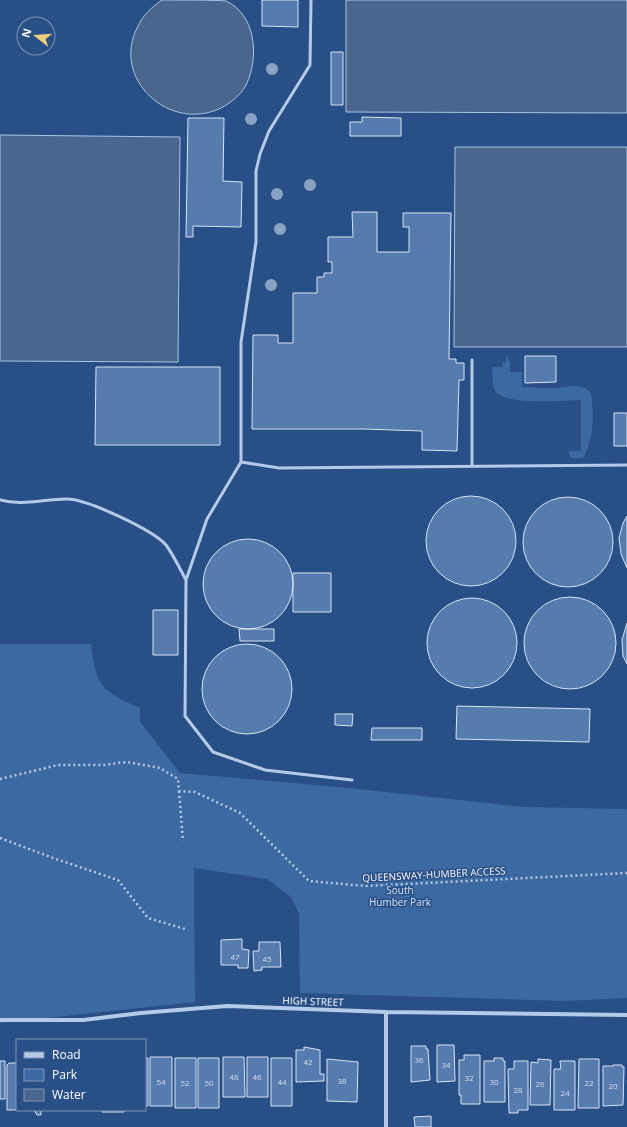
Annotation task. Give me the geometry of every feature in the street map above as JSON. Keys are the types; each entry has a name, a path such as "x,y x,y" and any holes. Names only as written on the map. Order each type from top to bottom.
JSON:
{"street":[{"name":"HIGH STREET","path":"0,1020 83,1020 140,1013 227,1006 386,1012 627,1015"},
{"path":"386,1012 386,1127"}],"lane":[{"path":"311,0 310,64 269,131 260,154 256,171 256,242 241,342 241,462 207,519 186,580 185,716 213,752 265,770 352,780"},
{"path":"472,360 472,466"},
{"path":"241,462 278,468 627,465"},
{"path":"0,500 12,503 69,499 115,514 141,528 165,544 186,580"}],"path":[{"path":"1,777 58,765 103,765 127,762 160,768 178,779 183,841"},
{"name":"QUEENSWAY-HUMBER ACCESS","path":"179,791 195,792 240,813 309,881 364,886 627,873"},
{"path":"0,838 118,880 148,918 185,929"}],"green space":[{"path":"506,354 510,363 510,372 522,372 522,387 551,388 579,386 591,393 593,410 592,427 587,451 583,458 571,458 568,451 581,451 581,400 534,401 508,398 499,395 494,389 492,367 503,367 502,363 506,363"},
{"name":"South Humber Park","path":"0,644 91,644 98,678 109,691 117,697 140,708 140,722 180,773 349,788 525,807 627,809 627,998 564,1001 300,993 299,914 291,897 267,879 194,868 195,1002 0,1023"}],"water":[{"path":"162,0 226,1 236,7 244,16 249,26 254,49 251,72 242,91 233,100 221,108 201,114 182,113 165,107 150,96 138,81 132,64 131,45 142,18 151,8"},
{"path":"346,0 627,0 627,113 346,112"},
{"path":"0,135 180,137 178,362 0,361"},
{"path":"455,147 627,147 627,347 454,347"}],"building":[{"path":"262,0 298,0 298,27 262,26"},
{"path":"331,52 343,52 343,105 331,105"},
{"path":"362,117 401,118 401,136 350,136 350,122 362,122"},
{"path":"188,118 224,118 223,181 242,182 241,227 193,226 193,237 186,237"},
{"path":"352,212 377,212 377,252 409,252 409,227 403,227 403,213 451,213 449,359 456,359 456,363 464,363 464,380 459,380 457,451 422,450 422,431 363,429 252,429 253,335 278,335 278,343 293,343 293,293 317,293 317,277 324,277 324,273 332,273 332,262 328,262 328,237 353,237"},
{"path":"525,356 556,356 556,382 525,383"},
{"path":"96,367 220,367 220,445 95,445"},
{"path":"614,413 627,413 627,446 614,446"},
{"path":"471,496 488,499 503,509 513,524 516,541 513,558 503,573 488,583 471,586 454,583 439,573 429,558 426,541 429,524 439,509 454,499"},
{"path":"568,497 585,500 600,510 610,525 613,542 610,559 600,574 585,584 568,587 551,584 536,574 526,559 523,542 526,525 536,510 551,500"},
{"path":"627,516 627,568 621,554 619,538 623,523"},
{"path":"248,539 265,542 280,552 290,567 293,584 290,601 280,616 265,626 248,629 231,626 216,616 206,601 203,584 206,567 216,552 231,542"},
{"path":"293,573 331,573 331,612 293,612"},
{"path":"570,597 587,601 602,611 612,626 616,643 612,660 602,675 587,685 570,689 553,685 538,675 528,660 524,643 528,626 538,611 553,601"},
{"path":"472,598 489,601 504,611 514,626 517,643 514,660 504,675 489,685 472,688 455,685 440,675 430,660 427,643 430,626 440,611 455,601"},
{"path":"153,610 178,610 178,655 153,655"},
{"path":"627,623 627,664 623,656 622,640"},
{"path":"239,629 274,629 274,641 240,641"},
{"path":"247,644 264,647 279,657 289,672 292,689 289,706 279,721 264,731 247,734 230,731 215,721 205,706 202,689 205,672 215,657 230,647"},
{"path":"457,706 590,709 589,742 456,739"},
{"path":"335,714 353,714 352,726 335,725"},
{"path":"372,728 422,728 422,740 371,740"},
{"path":"242,939 242,949 249,950 248,968 238,968 238,965 221,965 221,940"},
{"path":"259,942 280,942 281,967 262,967 262,970 254,971 253,951 259,951"},
{"path":"437,1045 454,1045 455,1081 437,1082"},
{"path":"411,1046 426,1046 426,1049 428,1049 430,1080 411,1082"},
{"path":"304,1047 320,1050 320,1074 324,1074 324,1081 296,1082 296,1050 304,1050"},
{"path":"464,1055 480,1055 480,1104 461,1104 461,1095 459,1095 459,1060 464,1060"},
{"path":"150,1057 172,1057 172,1106 150,1106"},
{"path":"223,1057 244,1057 245,1097 223,1097"},
{"path":"247,1057 268,1057 268,1097 247,1097"},
{"path":"146,1058 148,1058 148,1106 146,1106"},
{"path":"175,1058 196,1058 196,1108 175,1108"},
{"path":"198,1058 219,1058 219,1108 198,1108"},
{"path":"271,1058 292,1058 292,1106 271,1106"},
{"path":"494,1058 503,1058 503,1061 505,1061 505,1102 484,1102 484,1061 494,1061"},
{"path":"327,1059 358,1062 357,1102 327,1101"},
{"path":"538,1059 551,1060 550,1105 530,1105 531,1062 538,1063"},
{"path":"579,1059 599,1059 599,1108 578,1108"},
{"path":"0,1061 5,1061 5,1099 0,1099"},
{"path":"514,1061 528,1061 528,1110 518,1110 518,1113 509,1113 508,1069 514,1069"},
{"path":"560,1061 575,1061 575,1110 554,1110 554,1069 561,1069"},
{"path":"9,1063 16,1063 16,1110 7,1110 7,1065"},
{"path":"622,1065 622,1067 624,1067 623,1105 603,1106 603,1066"},
{"path":"35,1111 41,1111 41,1115 37,1115"},
{"path":"102,1111 124,1111 124,1112"},
{"path":"431,1116 431,1127 415,1127 414,1117"}]}
